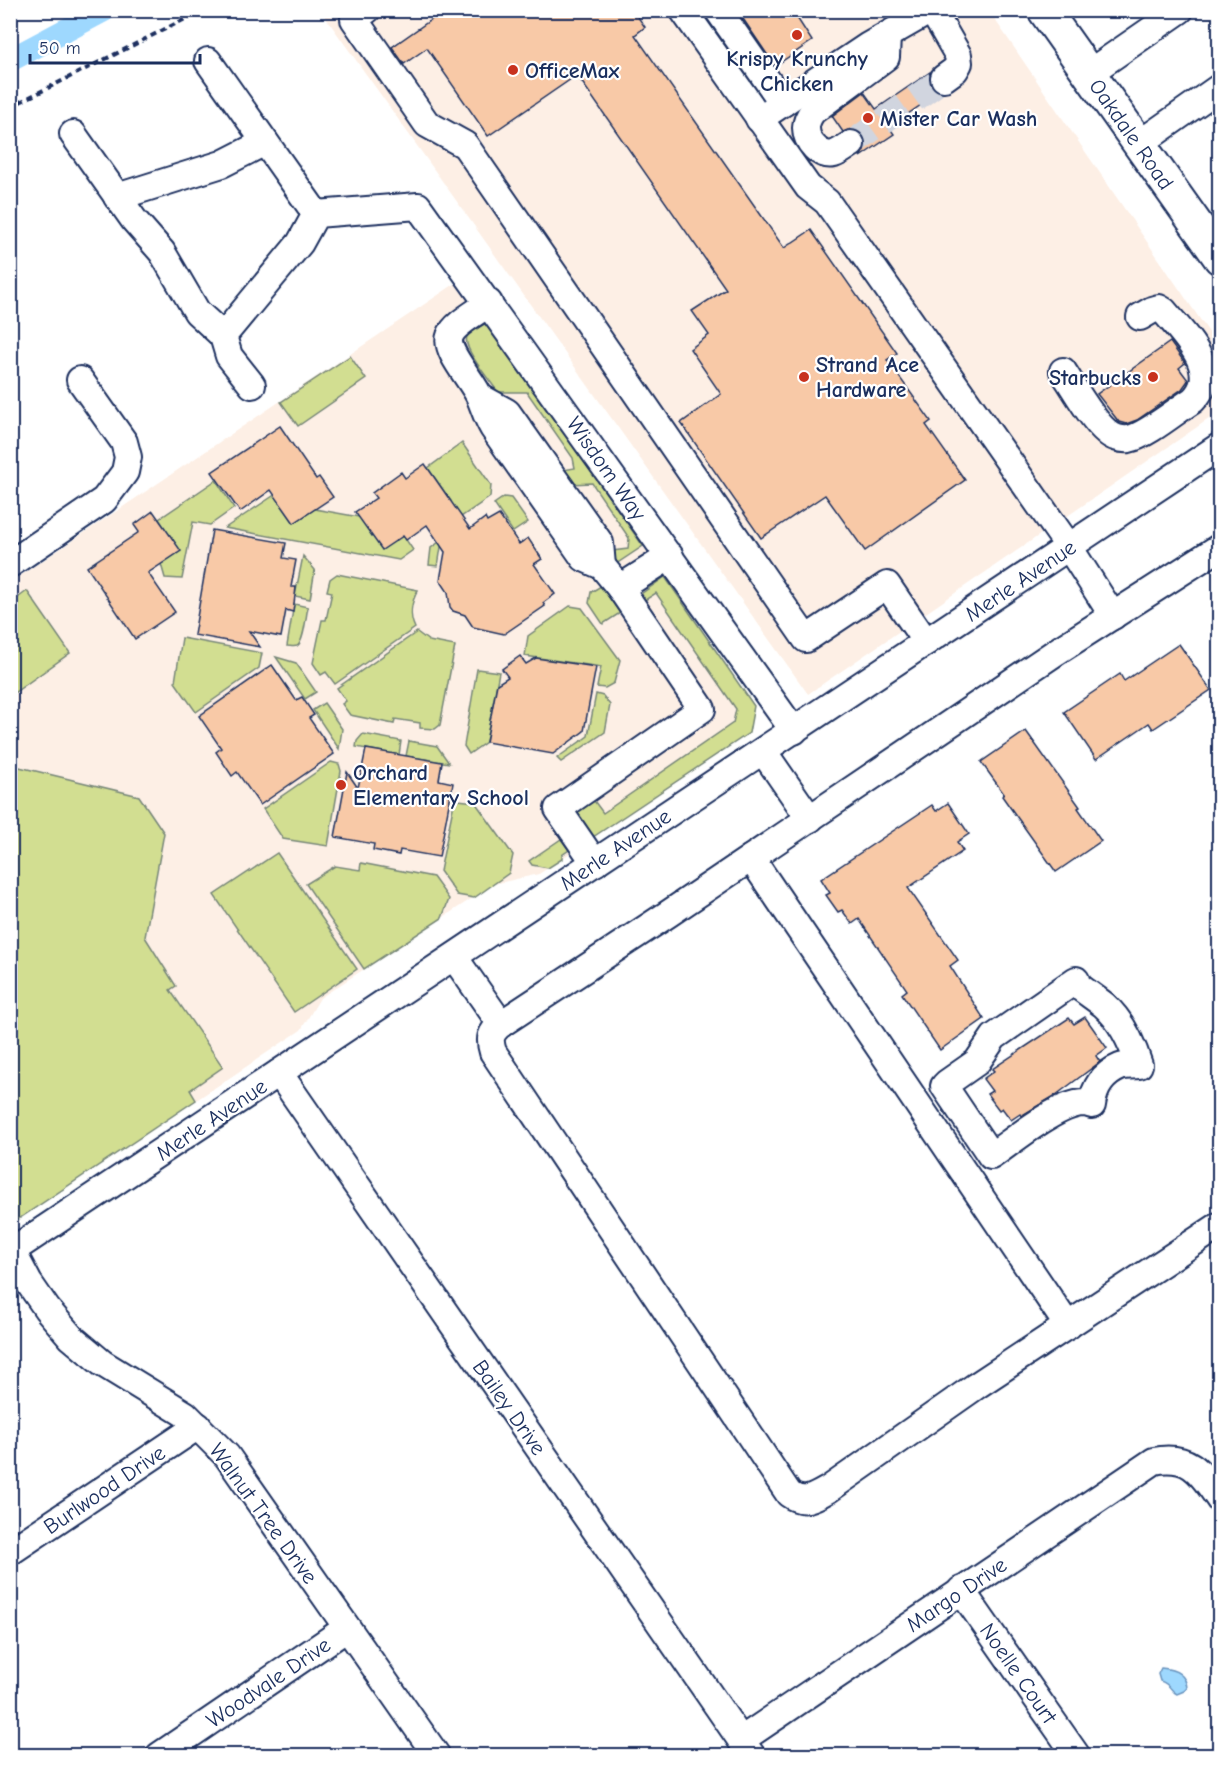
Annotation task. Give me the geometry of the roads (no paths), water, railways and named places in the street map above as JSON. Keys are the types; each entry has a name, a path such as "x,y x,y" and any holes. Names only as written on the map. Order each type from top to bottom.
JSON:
{"main road":[{"name":"Oakdale Road","path":"1044,10 1220,258"}],"street":[{"path":"367,10 354,19 360,29 427,124 465,145 806,639 886,585 926,642"},
{"path":"684,10 808,187 827,202 1069,547 1113,616"},
{"path":"718,10 783,103"},
{"path":"759,118 868,46 932,10 958,55 959,63 955,70 944,78"},
{"path":"1089,73 1180,10"},
{"path":"851,144 833,154 824,154 816,149 809,140 806,131 807,120 813,111 886,57 887,36"},
{"path":"208,61 316,214 300,243 223,336"},
{"path":"1139,144 1220,87"},
{"path":"73,134 134,220 162,252 197,312 223,336 229,356 252,385"},
{"path":"117,196 222,164 265,142"},
{"name":"Wisdom Way","path":"316,214 418,206 794,731"},
{"path":"489,303 451,333 448,342 452,353 480,397 486,416 493,428 584,558 602,566 620,588 702,709 558,809 595,863"},
{"path":"1063,371 1099,424 1115,438 1129,439 1143,433 1193,400 1199,394 1203,377 1203,369 1195,349 1160,308 1140,317"},
{"path":"10,564 104,500 126,472 128,457 124,441 80,380"},
{"name":"Merle Avenue","path":"11,1250 1220,446"},
{"path":"1220,547 1056,652 501,1024 492,1032 490,1042 493,1052 789,1494 795,1498 805,1500 816,1497 829,1489 976,1386 1220,1225"},
{"path":"620,588 669,556"},
{"path":"763,751 810,819"},
{"path":"751,858 1068,1326"},
{"path":"454,957 501,1024"},
{"path":"1076,980 1077,985 1115,1016 1130,1039 1139,1065 1121,1066 1109,1073 1093,1092 1092,1105 1083,1103 1050,1115 991,1156 944,1086 947,1083 977,1062 994,1036 1076,980"},
{"name":"Bailey Drive","path":"279,1073 747,1748"},
{"name":"Walnut Tree Drive","path":"11,1250 41,1301 71,1337 102,1363 184,1414 227,1456 437,1755"},
{"name":"Burlwood Drive","path":"10,1552 198,1426"},
{"name":"Margo Drive","path":"747,1748 961,1590 1154,1461 1175,1459 1189,1463 1200,1472 1220,1500"},
{"name":"Noelle Court","path":"961,1590 1077,1755"},
{"name":"Woodvale Drive","path":"159,1755 347,1628"}],"water":[{"path":"1161,1668 1182,1676 1187,1688 1175,1693 1160,1681 1158,1674"}],"waterway":[{"path":"10,60 104,10"}],"tunnel":[{"path":"851,144 944,78"}],"place":[{"name":"Krispy Krunchy Chicken","path":"797,35"},
{"name":"OfficeMax","path":"513,70"},
{"name":"Mister Car Wash","path":"868,118"},
{"name":"Strand Ace Hardware","path":"804,377"},
{"name":"Starbucks","path":"1153,377"},
{"name":"Orchard Elementary School","path":"341,785"}]}
